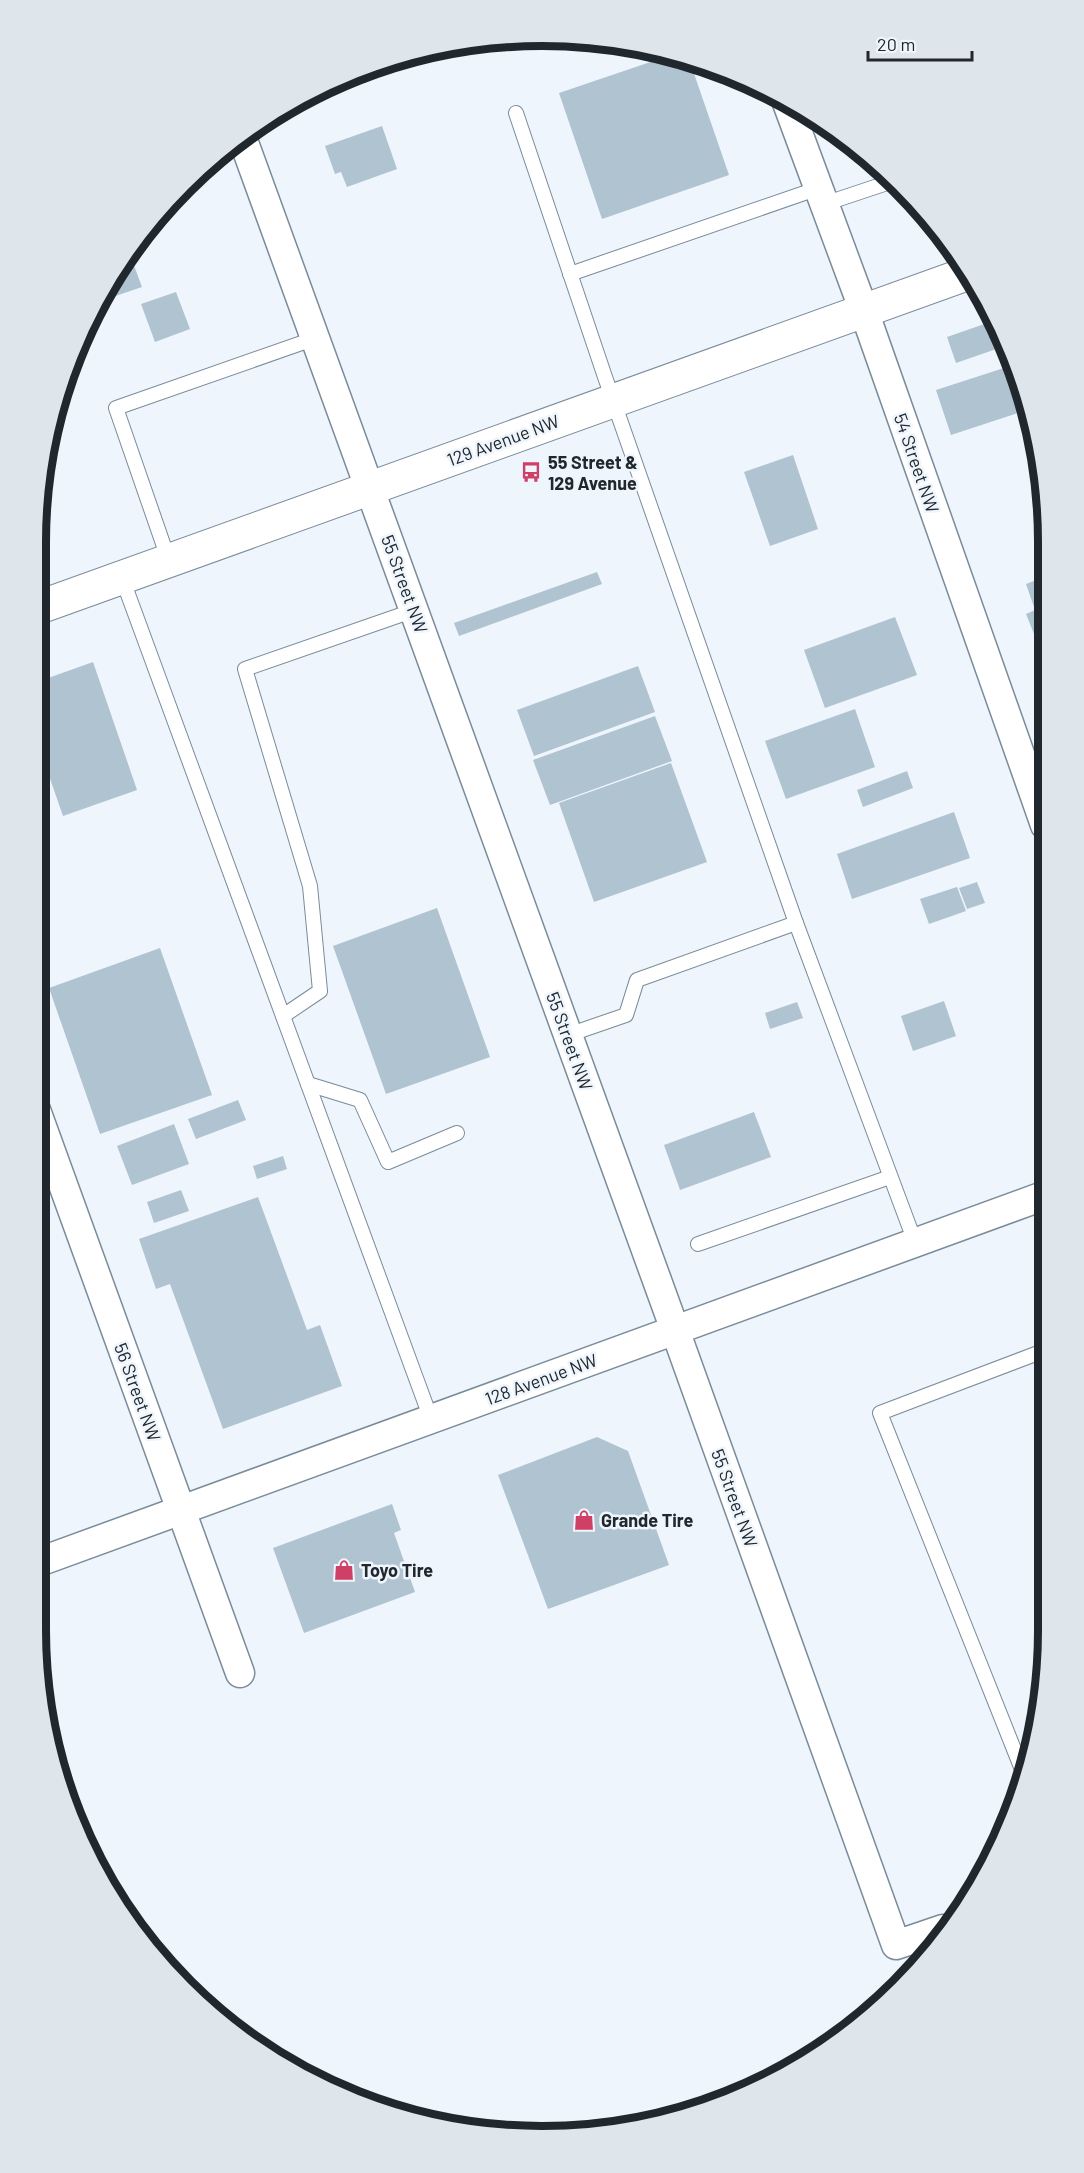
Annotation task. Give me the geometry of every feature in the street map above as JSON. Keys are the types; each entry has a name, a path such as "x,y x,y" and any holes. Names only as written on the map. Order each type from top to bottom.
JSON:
{"street":[{"name":"54 Street NW","path":"791,114 864,311 1038,805"},
{"name":"55 Street NW","path":"245,145 896,1945 936,1931"},
{"name":"129 Avenue NW","path":"46,605 960,276"},
{"name":"56 Street NW","path":"46,1138 240,1673"},
{"name":"128 Avenue NW","path":"46,1559 1038,1198"}],"lane":[{"path":"516,113 612,400 796,923 915,1242"},
{"path":"570,274 822,196 883,183"},
{"path":"169,561 116,408 316,338"},
{"path":"122,578 430,1419"},
{"path":"283,1016 321,991 310,886 245,669 415,610"},
{"path":"568,1035 626,1015 637,980 796,923"},
{"path":"308,1084 360,1100 388,1162 457,1133"},
{"path":"698,1244 890,1177"},
{"path":"1020,1763 880,1413 1038,1353"}],"building":[{"path":"656,60 693,70 729,175 602,219 559,93"},
{"path":"382,126 397,169 347,187 341,172 335,174 325,146"},
{"path":"133,263 142,287 111,298"},
{"path":"176,292 190,329 155,342 141,304"},
{"path":"986,323 998,348 956,363 947,337"},
{"path":"1005,367 1016,397 1013,398 1018,413 951,435 936,390"},
{"path":"793,455 818,529 770,546 744,472"},
{"path":"597,572 602,584 459,636 454,623"},
{"path":"1038,579 1038,632 1034,634 1026,614 1035,610 1026,584"},
{"path":"895,617 917,675 825,708 804,650"},
{"path":"93,662 137,790 63,816 46,767 46,679"},
{"path":"638,666 655,712 534,756 517,710"},
{"path":"855,709 875,767 786,799 765,741"},
{"path":"655,716 672,761 550,805 533,760"},
{"path":"671,763 707,862 594,902 559,803"},
{"path":"907,771 913,788 863,807 857,790"},
{"path":"954,812 970,858 852,899 837,854"},
{"path":"977,882 985,903 967,909 959,888"},
{"path":"957,887 966,911 929,924 920,899"},
{"path":"437,908 490,1057 386,1094 333,946"},
{"path":"160,948 212,1095 100,1134 49,988"},
{"path":"944,1001 956,1036 913,1051 901,1016"},
{"path":"797,1002 803,1018 770,1029 765,1013"},
{"path":"238,1100 246,1120 196,1139 188,1119"},
{"path":"754,1112 771,1157 680,1190 664,1145"},
{"path":"174,1124 189,1164 132,1185 117,1146"},
{"path":"283,1156 287,1169 257,1179 253,1166"},
{"path":"181,1190 189,1211 154,1223 147,1202"},
{"path":"258,1197 307,1330 320,1325 342,1386 223,1429 170,1284 156,1289 139,1239"},
{"name":"Grande Tire","path":"597,1437 628,1451 669,1565 548,1609 498,1475"},
{"name":"Toyo Tire","path":"392,1504 401,1530 394,1533 415,1592 304,1633 273,1548"}],"place":[{"name":"55 Street & 129 Avenue","path":"531,472"},
{"name":"Grande Tire","path":"584,1520"},
{"name":"Toyo Tire","path":"344,1570"}]}
